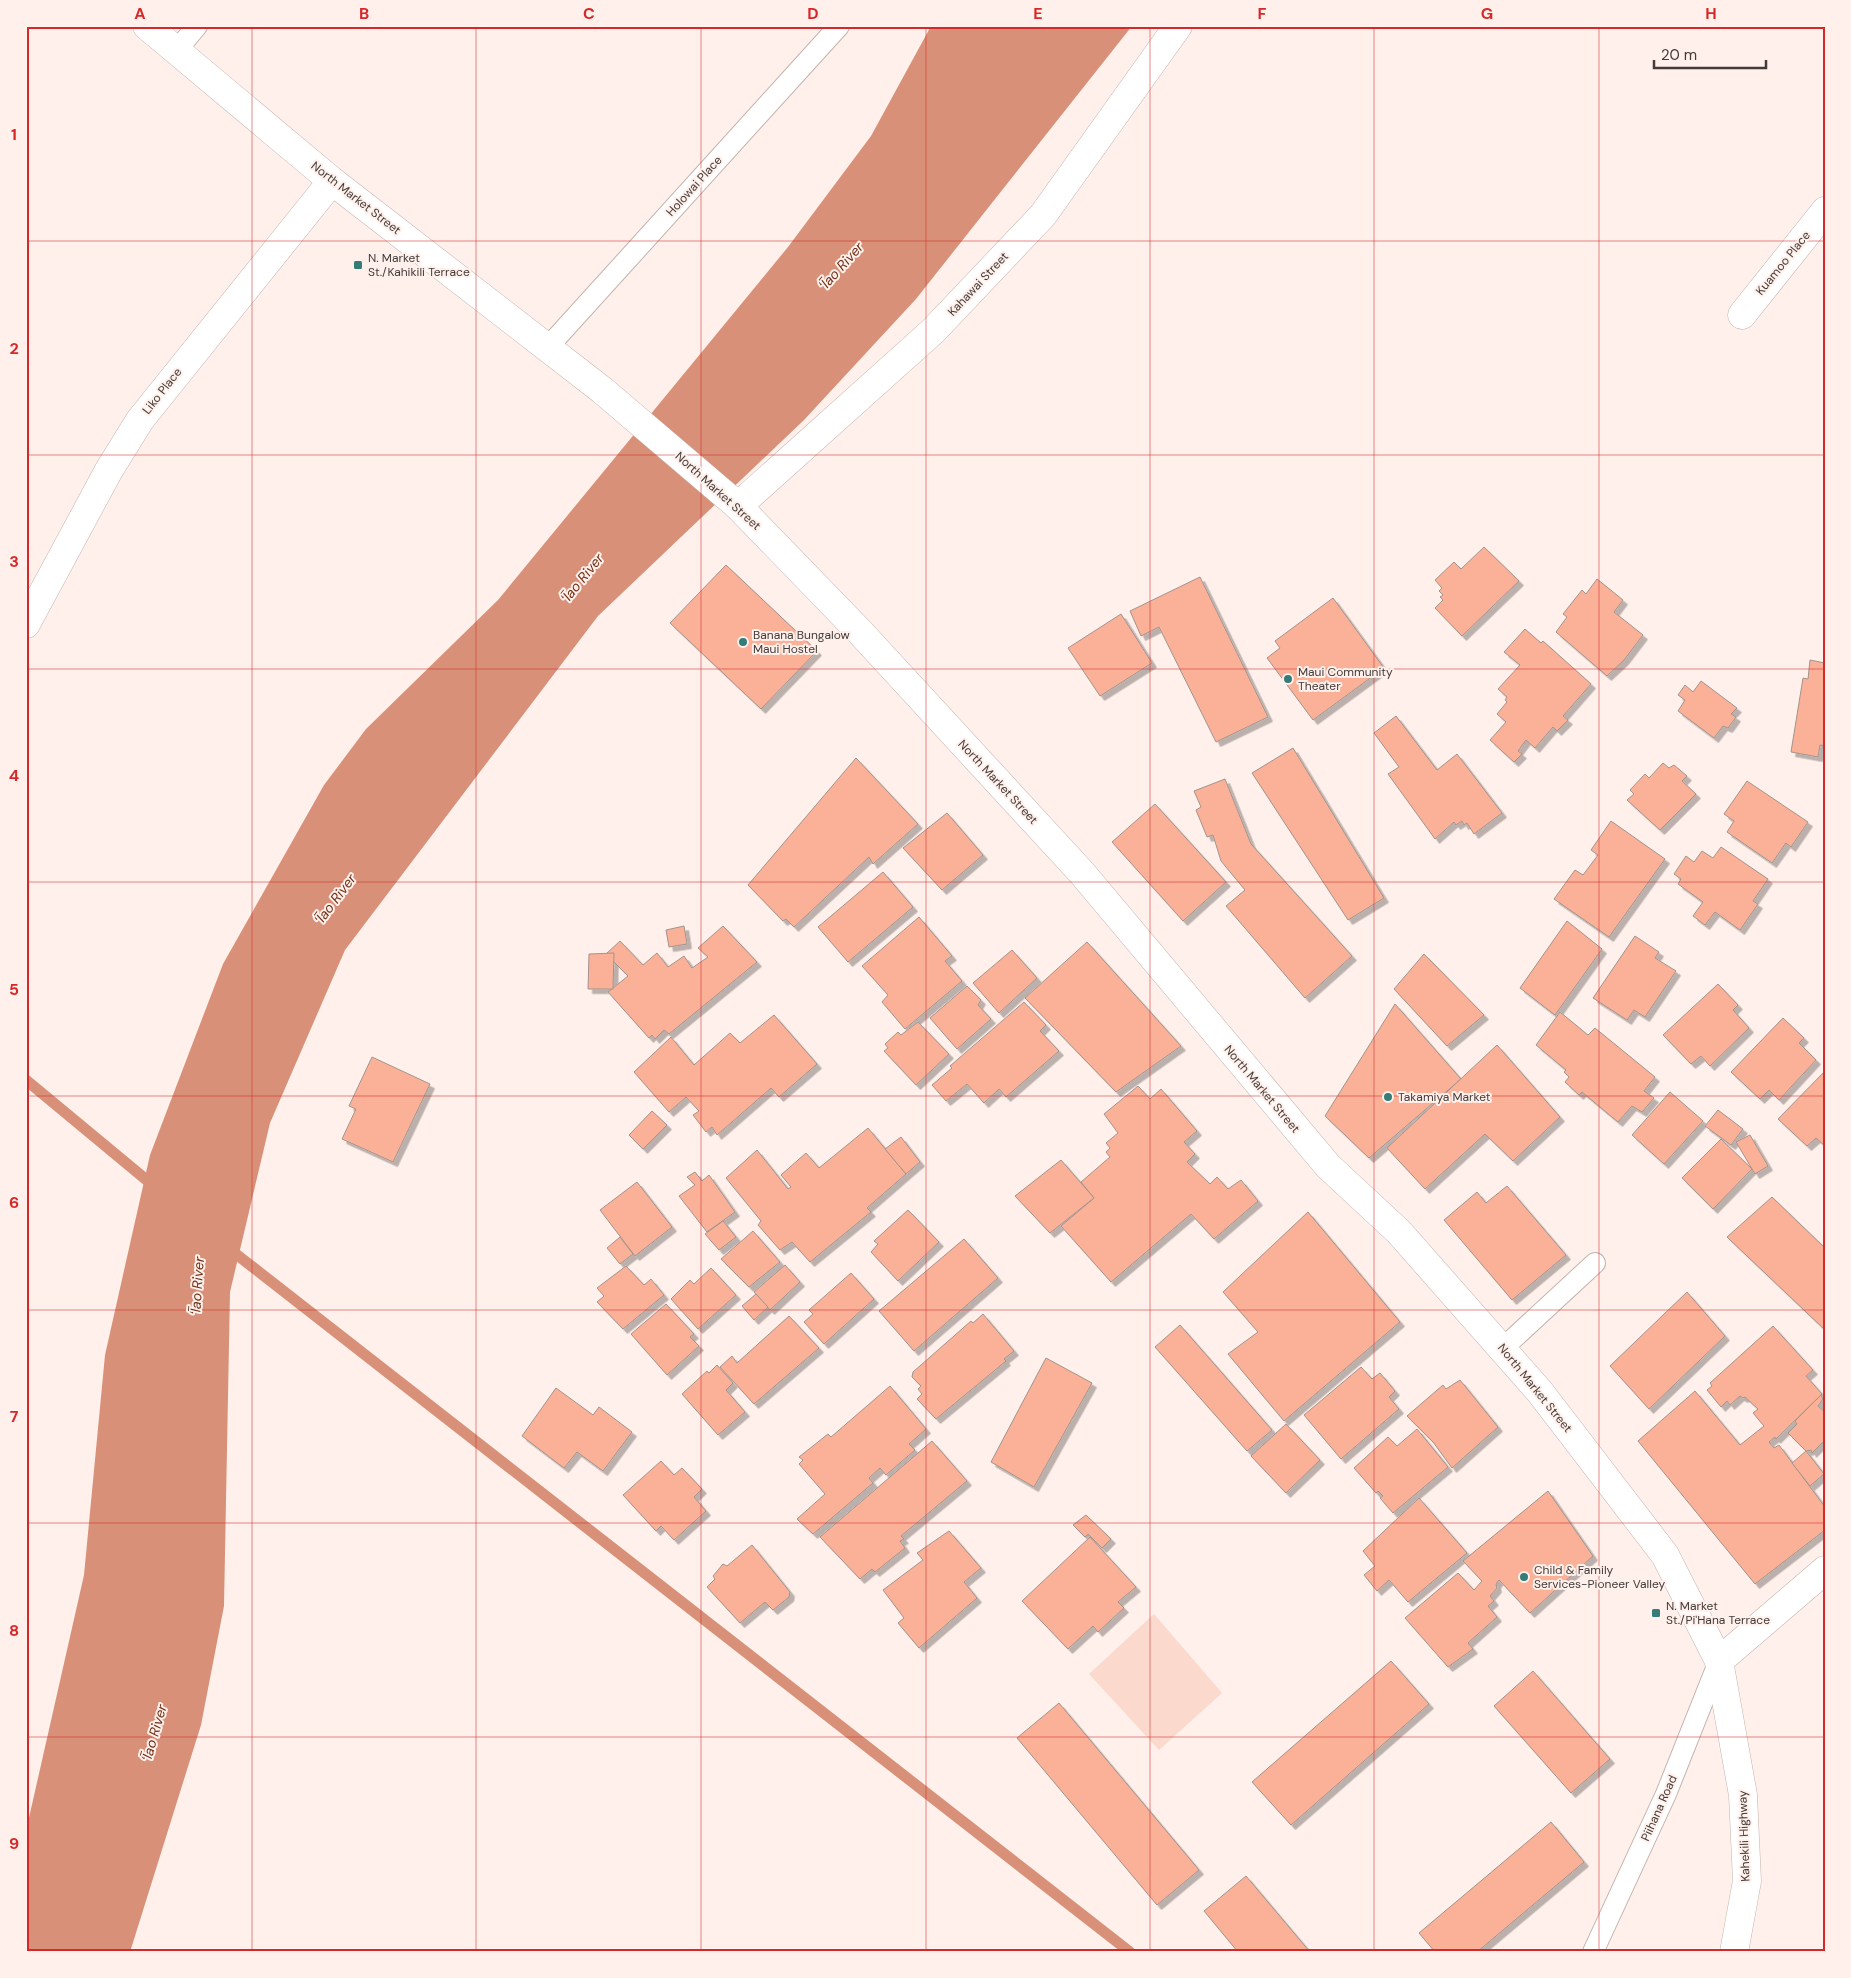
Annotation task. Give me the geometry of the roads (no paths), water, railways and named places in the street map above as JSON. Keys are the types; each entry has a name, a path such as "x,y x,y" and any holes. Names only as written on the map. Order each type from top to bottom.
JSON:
{"street":[{"name":"North Market Street","path":"147,26 332,180 634,416 738,506 861,633 1082,873 1328,1166 1399,1232 1540,1392 1665,1555 1719,1661"},
{"name":"Kahawai Street","path":"738,506 933,331 1043,215 1178,26"},
{"name":"Liko Place","path":"26,624 109,470 140,420 332,180"},
{"name":"Kuamoo Place","path":"1742,315 1825,211"},
{"path":"1719,1661 1825,1570"},
{"name":"Kahekili Highway","path":"1719,1661 1744,1795 1747,1881 1734,1952"}],"lane":[{"path":"176,50 197,26"},
{"name":"Holowai Place","path":"548,347 840,26"},
{"path":"1502,1348 1595,1263"},
{"name":"Piihana Road","path":"1593,1952 1666,1794 1719,1661"}],"water":[{"name":"ʻĪao River","path":"931,26 1132,26 916,299 804,420 598,616 345,950 270,1123 230,1292 224,1606 201,1725 130,1952 26,1952 26,1831 84,1575 105,1355 150,1155 223,964 324,785 366,729 498,600 788,247 871,136"}],"waterway":[{"path":"26,1080 155,1187"},
{"path":"227,1247 1130,1952"}],"place":[{"name":"N. Market St./Kahikili Terrace","path":"358,265"},
{"name":"Banana Bungalow Maui Hostel","path":"743,642"},
{"name":"Maui Community Theater","path":"1288,679"},
{"name":"Takamiya Market","path":"1388,1097"},
{"name":"Child & Family Services-Pioneer Valley","path":"1524,1577"},
{"name":"N. Market St./Pi'Hana Terrace","path":"1656,1613"}]}
